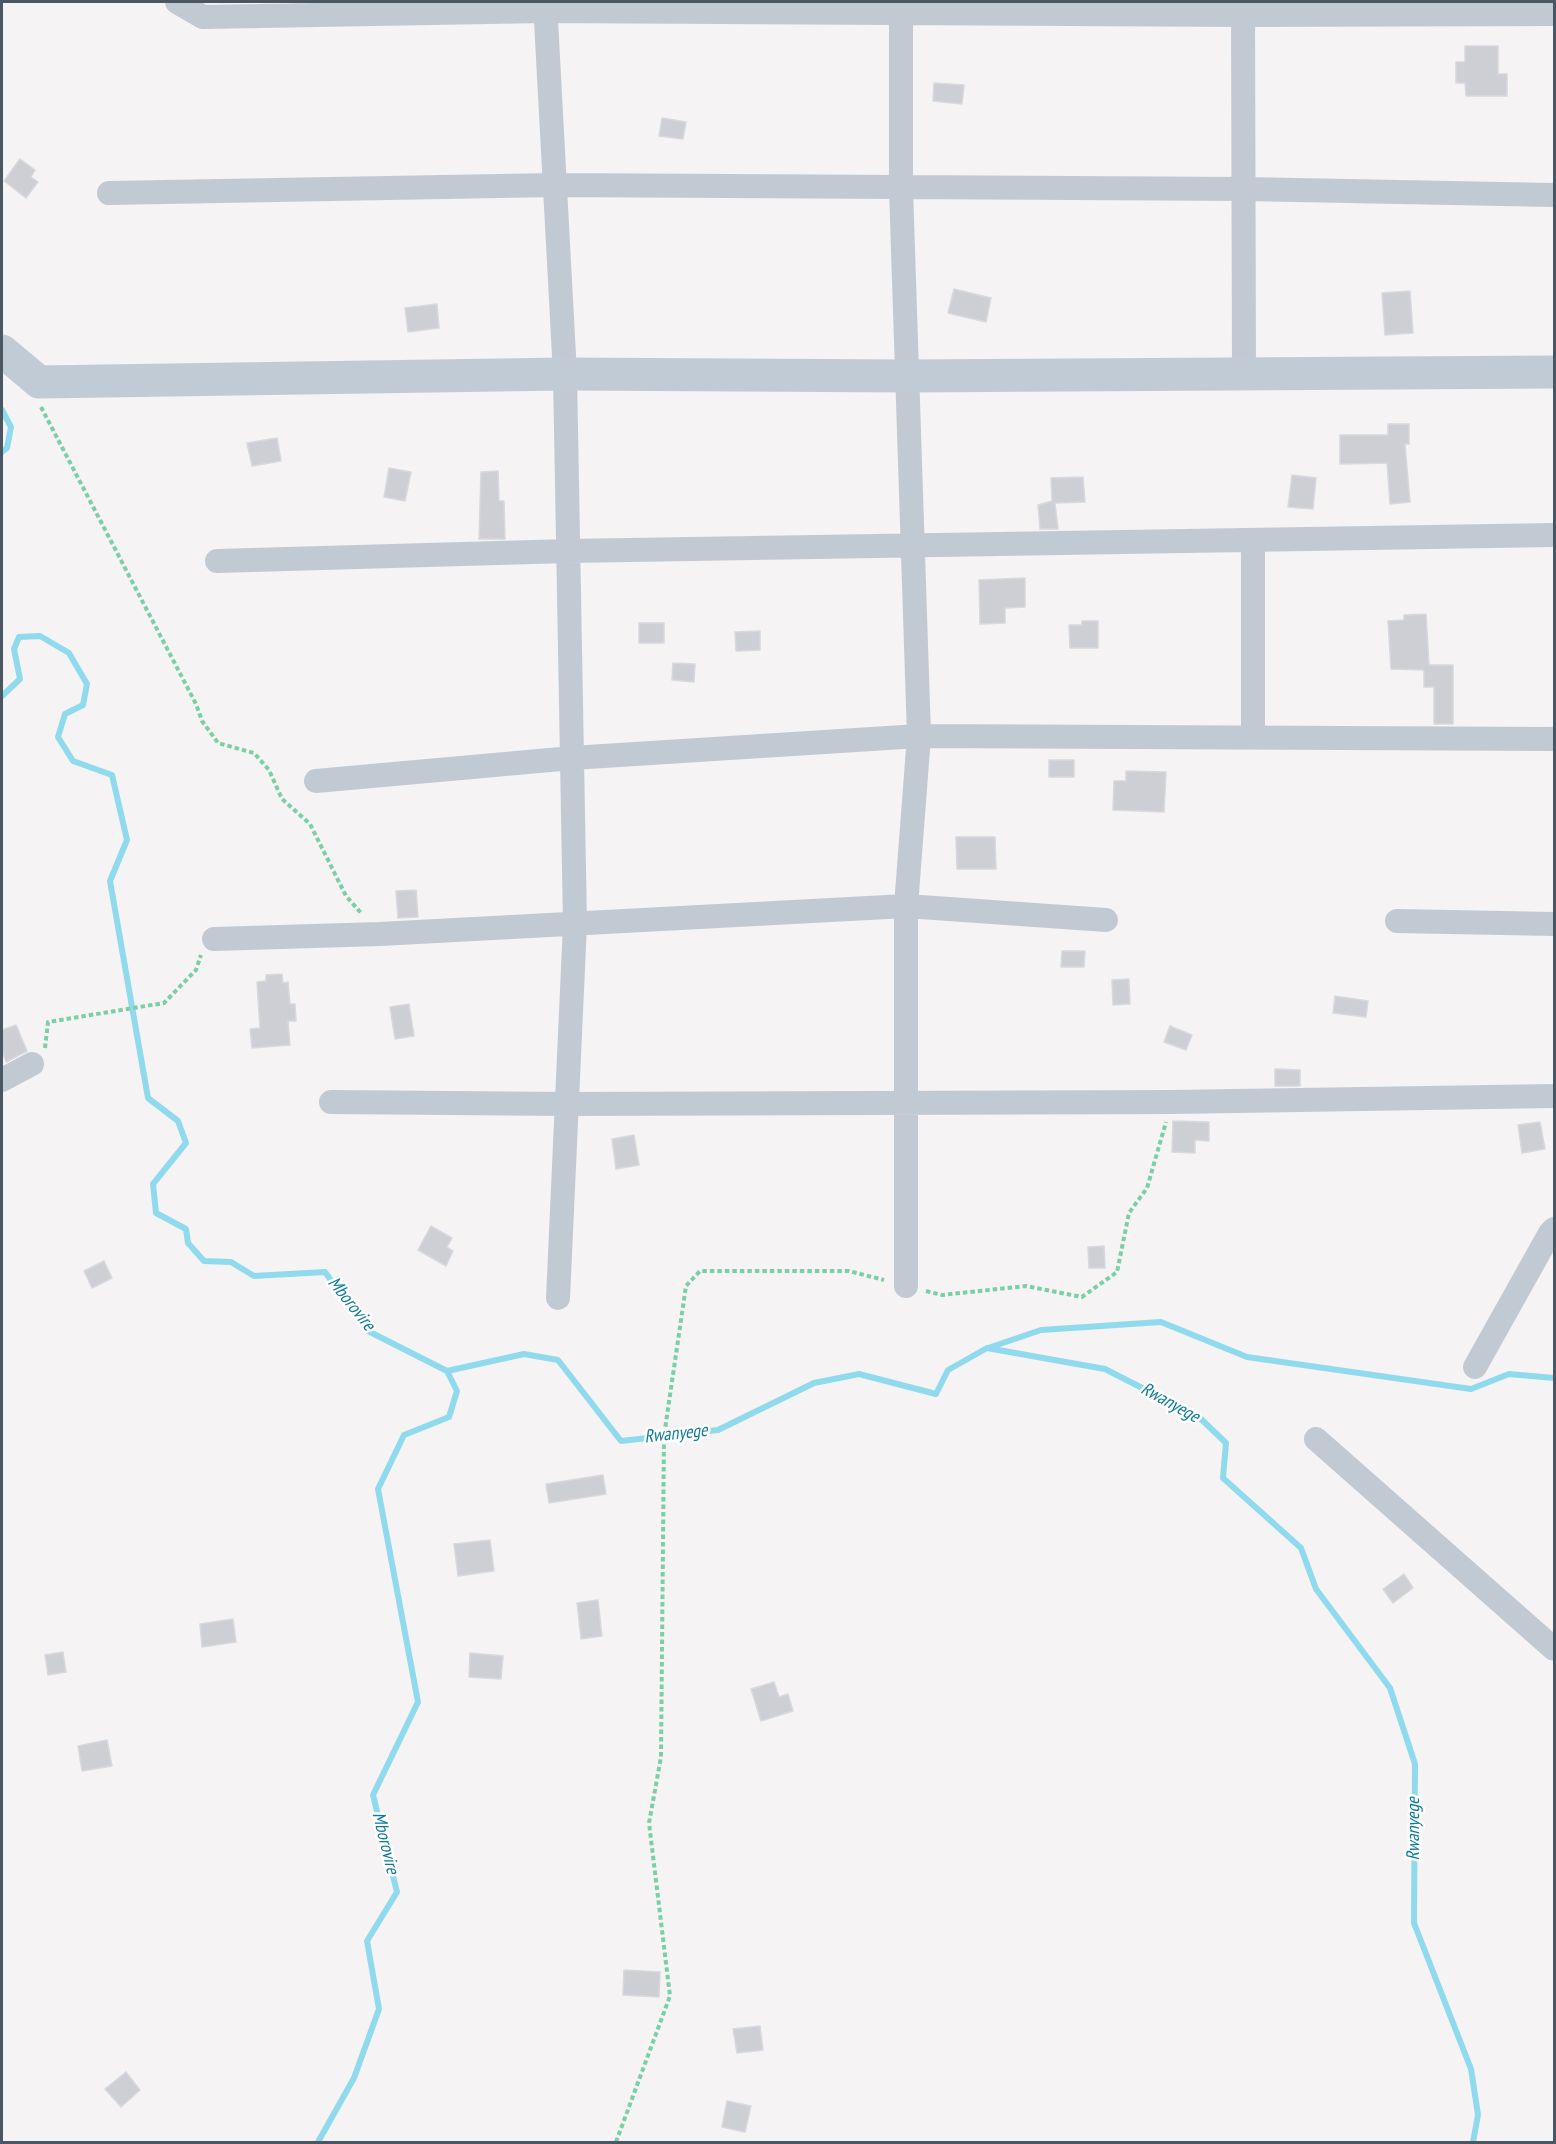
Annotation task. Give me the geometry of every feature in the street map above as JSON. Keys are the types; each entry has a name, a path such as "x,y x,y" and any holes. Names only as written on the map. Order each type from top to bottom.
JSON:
{"street":[{"path":"177,2 203,16 545,6 1243,8 1554,14"},
{"path":"545,6 565,374 575,924 558,1298"},
{"path":"901,7 901,189 919,736 906,906 906,1286"},
{"path":"1243,8 1244,373"},
{"path":"109,193 555,185 901,189 1244,189 1554,195"},
{"path":"2,351 39,382 565,374 907,376 1554,372"},
{"path":"218,561 568,551 1554,535"},
{"path":"1253,540 1253,737"},
{"path":"316,781 572,758 919,736 1554,739"},
{"path":"214,939 380,934 906,906 1106,920"},
{"path":"1397,921 1554,924"},
{"path":"2,1080 32,1064"},
{"path":"331,1102 568,1104 1172,1102 1554,1096"},
{"path":"1475,1367 1554,1229"},
{"path":"1316,1439 1554,1649"}],"path":[{"path":"39,382 41,408 196,704 202,721 218,743 254,753 269,770 282,799 310,824 346,896 380,934"},
{"path":"32,1064 44,1056 48,1022 164,1004 196,970 203,947 214,939"},
{"path":"616,2142 670,1996 649,1823 661,1757 664,1436 686,1286 699,1271 849,1271 942,1295 1026,1286 1082,1298 1117,1272 1129,1214 1147,1188 1172,1102"}],"building":[{"path":"1465,46 1498,46 1498,74 1507,74 1507,96 1466,96 1465,83 1456,83 1456,62 1465,62"},
{"path":"934,83 964,85 962,104 933,101"},
{"path":"662,118 686,122 683,139 659,136"},
{"path":"20,159 35,170 31,177 38,182 26,198 4,181"},
{"path":"954,289 991,298 986,322 948,313"},
{"path":"1410,291 1413,333 1385,335 1382,293"},
{"path":"437,304 439,328 408,332 405,308"},
{"path":"1388,424 1409,424 1409,444 1405,444 1410,502 1390,504 1387,463 1340,464 1340,435 1388,435"},
{"path":"277,438 281,461 252,466 247,443"},
{"path":"389,468 411,472 405,501 384,497"},
{"path":"498,471 499,501 504,501 505,539 479,539 481,472"},
{"path":"1292,475 1316,478 1313,509 1288,507"},
{"path":"1083,477 1085,502 1055,503 1058,529 1040,529 1038,505 1052,501 1051,478"},
{"path":"1025,578 1025,607 1005,608 1005,623 980,624 979,580"},
{"path":"1426,614 1429,665 1453,665 1453,724 1434,724 1434,687 1424,687 1424,670 1391,669 1388,621 1404,620 1404,615"},
{"path":"1082,621 1098,621 1098,648 1070,648 1069,625 1082,625"},
{"path":"639,623 664,623 664,643 639,643"},
{"path":"760,631 760,650 736,651 735,632"},
{"path":"673,663 695,664 694,682 672,680"},
{"path":"1049,760 1074,760 1074,777 1049,777"},
{"path":"1126,771 1166,772 1164,812 1113,810 1114,781 1126,781"},
{"path":"956,837 995,837 996,869 957,869"},
{"path":"416,890 418,917 398,918 396,891"},
{"path":"1062,951 1085,951 1084,967 1061,967"},
{"path":"282,974 283,983 288,982 290,1004 295,1004 296,1021 288,1021 290,1045 252,1048 250,1029 260,1028 257,982 266,981 266,975"},
{"path":"1129,979 1130,1004 1113,1005 1112,980"},
{"path":"1335,996 1368,1001 1366,1017 1333,1013"},
{"path":"409,1004 414,1036 395,1039 390,1007"},
{"path":"16,1025 27,1051 6,1062 2,1050 2,1030"},
{"path":"1170,1026 1192,1035 1186,1050 1164,1042"},
{"path":"1275,1069 1300,1070 1300,1086 1275,1086"},
{"path":"1173,1121 1209,1122 1209,1141 1195,1140 1195,1153 1172,1152"},
{"path":"1540,1122 1545,1149 1522,1153 1518,1125"},
{"path":"634,1135 639,1165 616,1169 612,1139"},
{"path":"431,1226 452,1238 447,1247 453,1251 446,1266 418,1250"},
{"path":"1104,1246 1105,1268 1089,1268 1088,1247"},
{"path":"104,1261 112,1278 92,1288 84,1271"},
{"path":"603,1475 606,1494 549,1503 546,1484"},
{"path":"490,1540 494,1571 458,1576 454,1544"},
{"path":"1404,1574 1413,1588 1393,1603 1383,1589"},
{"path":"598,1600 602,1636 581,1639 577,1603"},
{"path":"233,1619 236,1642 202,1647 200,1624"},
{"path":"63,1652 66,1672 48,1675 45,1655"},
{"path":"470,1653 503,1656 501,1679 469,1677"},
{"path":"774,1682 779,1697 788,1694 793,1711 761,1721 751,1689"},
{"path":"107,1740 112,1766 82,1771 78,1746"},
{"path":"624,1970 660,1972 659,1997 623,1995"},
{"path":"760,2026 763,2050 737,2053 733,2029"},
{"path":"126,2072 140,2090 121,2107 105,2089"},
{"path":"727,2101 751,2106 745,2132 722,2127"}],"waterway":[{"name":"Mborovire","path":"2,410 11,427 7,448 2,452"},
{"name":"Mborovire","path":"2,696 20,679 14,649 19,637 40,636 69,653 87,684 83,705 65,714 58,737 73,761 112,775 127,840 110,881 148,1098 178,1121 186,1143 153,1184 156,1213 186,1229 188,1243 204,1261 231,1262 254,1276 325,1272 368,1331 447,1371 457,1391 449,1417 404,1435 378,1489 418,1702 373,1795 397,1892 367,1941 379,2009 354,2078 318,2142"},
{"path":"988,1348 1041,1330 1161,1322 1247,1357 1471,1389 1509,1374 1554,1378"},
{"name":"Rwanyege","path":"447,1371 524,1354 558,1360 621,1441 718,1430 814,1383 859,1374 936,1394 948,1370 987,1348 1105,1369 1199,1417 1226,1443 1223,1478 1301,1548 1316,1589 1390,1688 1415,1764 1414,1923 1471,2069 1478,2115 1473,2142"}]}
